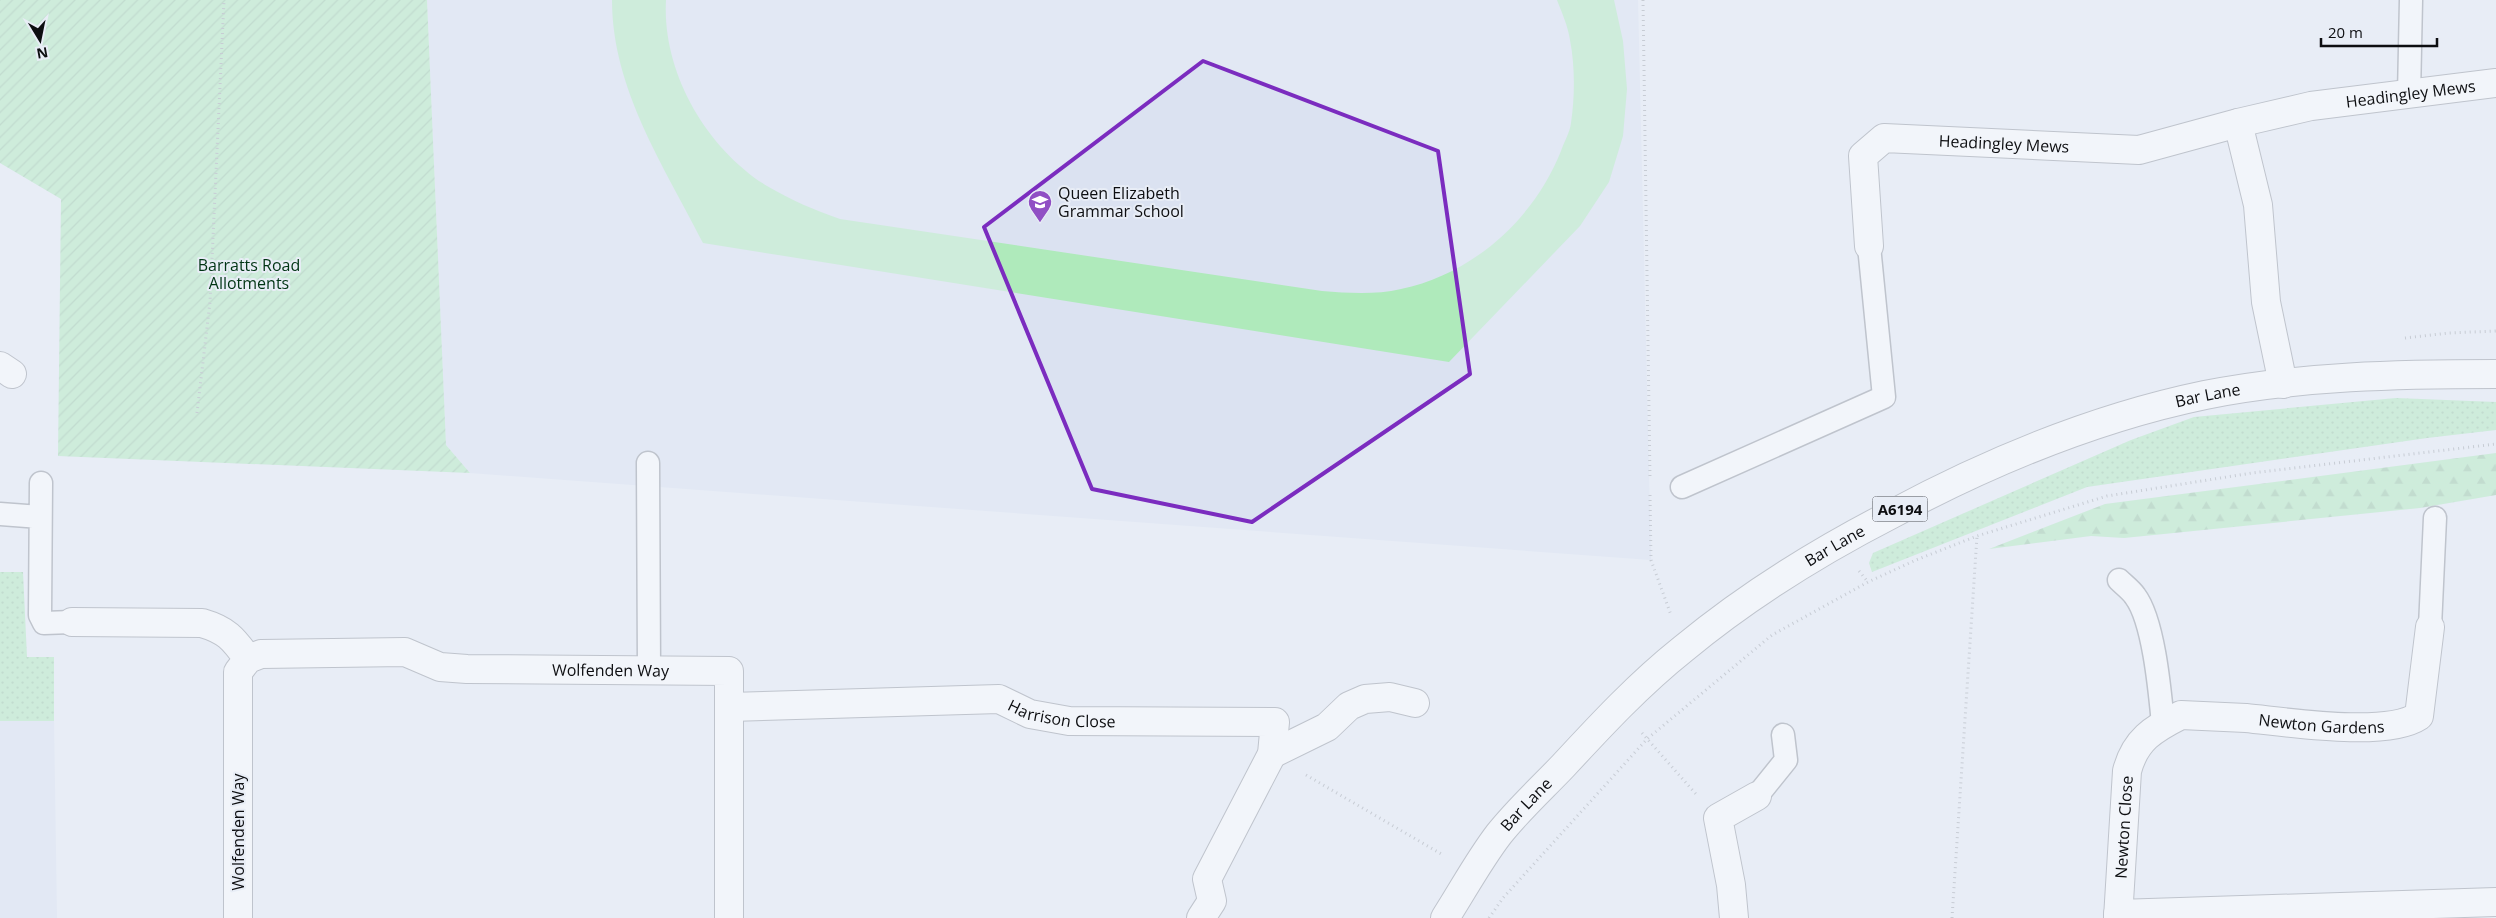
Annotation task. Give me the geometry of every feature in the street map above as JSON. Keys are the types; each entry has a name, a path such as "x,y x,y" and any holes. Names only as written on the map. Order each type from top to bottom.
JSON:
{"street":[{"name":"Headingley Mews","path":"1869,246 1863,156 1884,138 2139,150 2238,123 2311,106 2496,83"},
{"path":"2238,123 2258,205 2266,302 2282,384"},
{"name":"Bar Lane","path":"1445,918 1499,834 1621,704 1683,649 1759,591 1837,542 1985,466 2059,437 2134,412 2206,395 2349,376 2496,374"},
{"path":"72,622 202,623 221,628 237,644 248,659"},
{"name":"Newton Gardens","path":"2139,744 2163,724 2182,715 2316,726 2378,726 2410,723 2420,716 2430,627"},
{"name":"Wolfenden Way","path":"238,918 238,672 248,659 261,654 405,652 440,667 729,671 729,918"},
{"path":"1272,754 1327,727 1349,706 1365,699 1390,697 1415,702"},
{"name":"Harrison Close","path":"730,707 999,699 1030,714 1070,721 1275,722 1272,754 1207,879 1212,901 1201,918"},
{"name":"Newton Close","path":"2139,744 2131,754 2126,771 2118,916 2496,902"},
{"path":"1734,918 1731,885 1718,818 1757,796"}],"lane":[{"path":"2409,95 2411,0"},
{"path":"1682,487 1884,397 1869,246"},
{"path":"648,463 649,670"},
{"path":"41,483 40,615 44,623 72,622"},
{"path":"0,514 40,517"},
{"path":"2430,627 2435,518"},
{"path":"2118,580 2136,596 2148,628 2159,682 2163,724"},
{"path":"1757,796 1786,760 1783,734"}],"path":[{"path":"197,413 210,302 224,0"},
{"path":"1643,0 1650,480"},
{"path":"1489,918 1503,898 1647,740 1772,635 1868,582 1916,560 1977,536 2107,496 2252,473 2496,444"},
{"path":"1650,490 1651,560 1683,649"},
{"path":"1952,918 1977,536"},
{"path":"1621,704 1647,740 1718,818"},
{"path":"1272,754 1474,873"}],"highlighted area":[{"path":"1203,61 1438,151 1470,374 1252,522 1092,489 984,227"}],"shaded area":[{"name":"Queen Elizabeth Grammar School","path":"427,0 1638,0 1651,560 470,473 446,445"},
{"path":"0,721 54,721 57,918 0,918"}],"green space":[{"name":"Barratts Road Allotments","path":"0,0 427,0 446,445 470,473 58,456 61,199 0,163"},
{"path":"612,0 666,0 667,27 672,54 680,80 692,106 707,129 725,151 745,170 767,186 812,208 840,219 1322,291 1371,293 1401,289 1427,282 1453,271 1476,257 1498,240 1535,199 1561,151 1568,133 1572,113 1574,71 1572,50 1565,20 1557,0 1614,0 1623,41 1627,89 1623,136 1609,182 1580,226 1449,362 703,243 657,156 631,96 621,65 614,33"},
{"path":"2396,398 2496,402 2496,430 2427,438 2087,487 1872,572 1869,563 1873,553 2131,440 2194,417"},
{"path":"2496,453 2496,495 2420,508 2124,538 2091,536 1989,549 2105,504"},
{"path":"0,572 23,572 27,657 54,657 54,721 0,721"}],"place":[{"name":"Queen Elizabeth Grammar School","path":"1040,223"}]}
